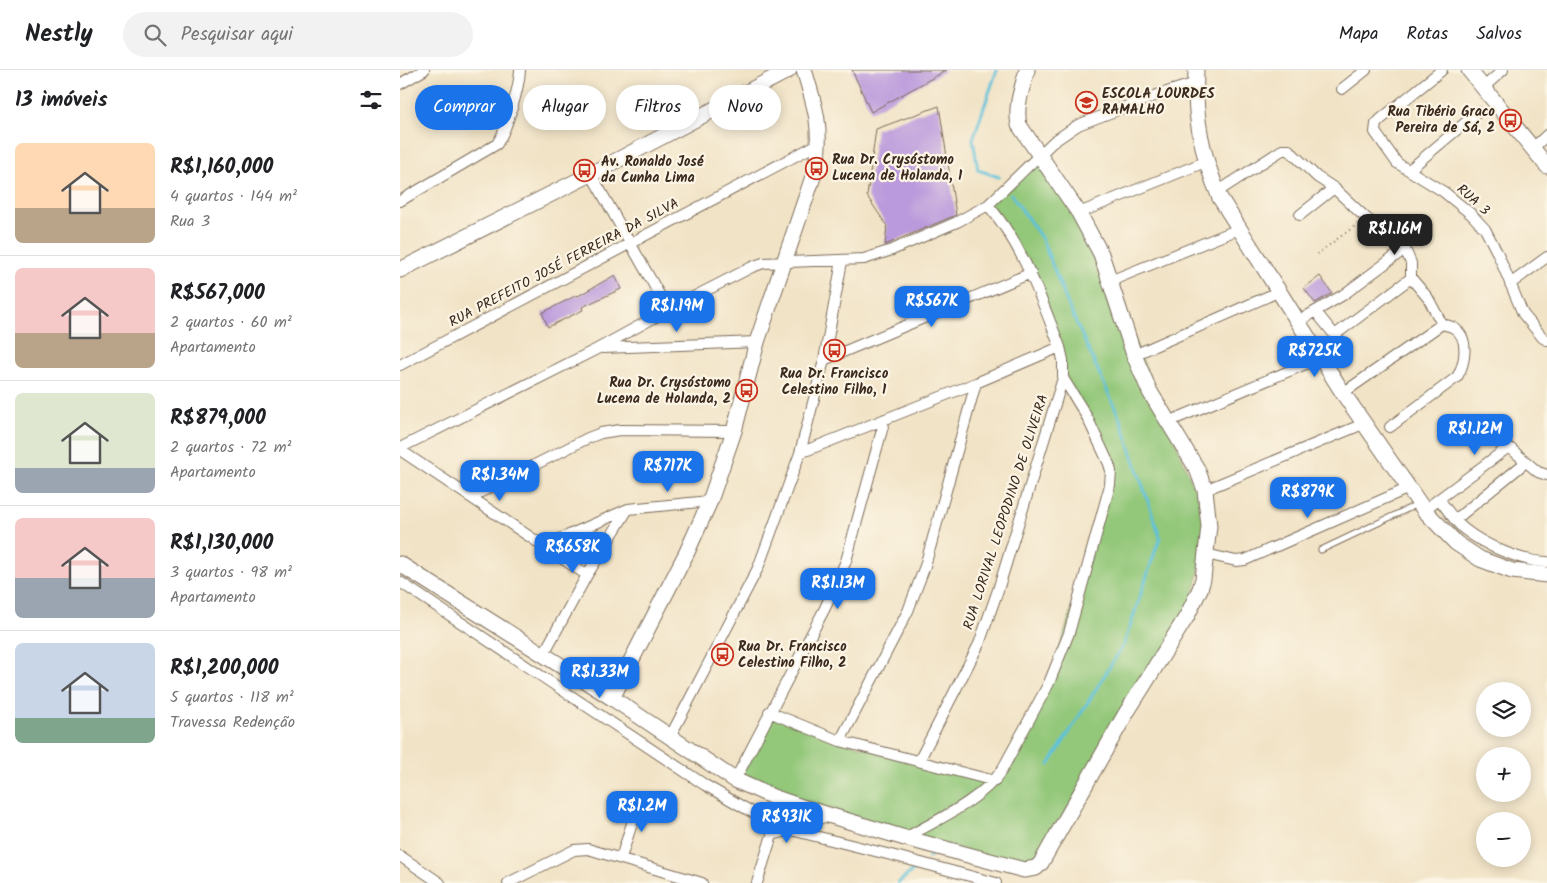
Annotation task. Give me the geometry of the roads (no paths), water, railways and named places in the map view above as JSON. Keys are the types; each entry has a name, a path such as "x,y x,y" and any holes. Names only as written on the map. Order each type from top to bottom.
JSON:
{"street":[{"path":"400,84 424,70"},
{"path":"400,201 497,144 502,135 520,70"},
{"path":"400,270 591,174 788,70"},
{"path":"612,698 687,552 710,501 734,431 756,342 816,168 820,143 819,122 804,70"},
{"path":"400,564 612,698 735,780 790,803 905,838 1024,870 1036,868 1125,715 1186,616 1200,589 1205,569 1209,526 1205,490 1197,469 1150,392 1134,355 1101,254 1079,213 1019,125 1016,115 1017,104 1027,70"},
{"path":"1342,89 1366,70"},
{"name":"RUA 3","path":"1442,70 1380,119 1376,124 1375,132 1397,163 1444,192 1472,214 1485,229 1523,314 1543,338 1547,340"},
{"path":"1469,70 1547,166"},
{"path":"1484,87 1503,70"},
{"path":"587,575 470,498 400,449 599,348 752,267 764,263 784,261 864,259 892,250 957,222 988,205 1060,136 1078,125 1157,95 1196,76 1199,131 1205,162 1217,192 1278,292 1363,424 1422,507 1456,543 1480,559 1512,571 1547,575"},
{"path":"1409,170 1478,112"},
{"path":"1533,148 1547,135"},
{"name":"RUA PREFEITO JOSÉ FERREIRA DA SILVA","path":"400,365 820,143"},
{"path":"1217,192 1282,150 1289,150 1366,218 1405,248 1411,263 1411,278 1428,298 1442,324 1455,328 1465,349 1461,370 1457,377 1390,427"},
{"path":"1079,213 1205,162"},
{"path":"591,174 668,310"},
{"path":"1300,215 1334,188"},
{"path":"905,838 978,796 995,781 1049,683 1069,633 1110,486 1111,471 1109,464 1087,417 1064,378 1060,347 1031,273 1011,234 988,205"},
{"path":"1110,281 1239,229"},
{"path":"1297,322 1343,294 1405,248"},
{"path":"1510,284 1547,257"},
{"path":"670,737 758,568 800,453 824,360 842,261"},
{"path":"824,360 1031,273"},
{"path":"1316,312 1333,334 1336,334 1411,278"},
{"path":"1134,355 1278,292"},
{"path":"1343,393 1442,324"},
{"path":"599,348 756,342"},
{"path":"800,453 976,383 1060,347"},
{"path":"1168,422 1320,358"},
{"name":"RUA LORIVAL LEOPODINO DE OLIVEIRA","path":"919,762 979,644 998,590 1064,378"},
{"path":"840,741 915,594 925,566 976,383"},
{"path":"735,780 825,608 846,561 885,420"},
{"path":"1205,490 1363,424"},
{"path":"470,498 601,433 620,430 734,431"},
{"path":"1422,507 1439,499 1506,449 1510,448 1538,472 1547,475"},
{"path":"1456,520 1526,462"},
{"path":"1206,554 1236,562 1246,560 1410,488"},
{"path":"1439,499 1456,520 1472,535 1516,556 1547,562"},
{"path":"544,546 628,509 710,501"},
{"path":"543,654 587,575 628,509"},
{"path":"400,582 706,785 750,812 791,830 996,883"},
{"path":"769,712 840,741 995,781"},
{"path":"621,858 639,801"},
{"path":"757,883 772,835 791,830 829,815"},
{"path":"508,883 574,850 588,849 702,883"},
{"path":"400,856 440,883"}],"lane":[{"path":"1322,550 1422,507"}],"waterway":[{"path":"997,70 973,139 978,170 999,177"},
{"path":"1011,194 1042,239 1069,307 1121,421 1160,537 1124,644 1049,765"},
{"path":"929,857 932,854"},
{"path":"898,883 915,869"}],"place":[{"name":"ESCOLA LOURDES RAMALHO","path":"1086,102"},
{"name":"Rua Tibério Graco Pereira de Sá, 2","path":"1511,120"},
{"name":"Rua Dr. Crysóstomo Lucena de Holanda, 1","path":"816,168"},
{"name":"Av. Ronaldo José da Cunha Lima","path":"585,170"},
{"name":"Rua Dr. Francisco Celestino Filho, 1","path":"834,351"},
{"name":"Rua Dr. Crysóstomo Lucena de Holanda, 2","path":"747,391"},
{"name":"Rua Dr. Francisco Celestino Filho, 2","path":"722,655"}]}
